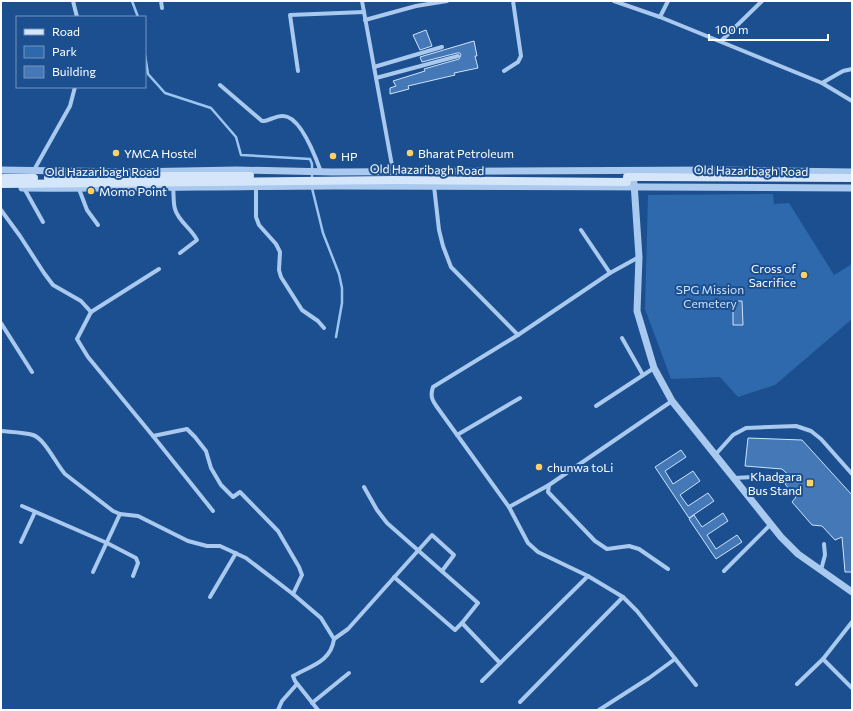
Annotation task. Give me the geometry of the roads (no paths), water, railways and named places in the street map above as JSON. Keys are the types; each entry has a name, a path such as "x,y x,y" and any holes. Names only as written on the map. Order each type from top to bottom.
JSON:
{"main road":[{"name":"Old Hazaribagh Road","path":"1,184 394,175 627,179 852,178"},
{"name":"Old Hazaribagh Road","path":"1,178 173,176 313,178"},
{"name":"Old Hazaribagh Road","path":"636,179 852,183"}],"street":[{"path":"73,1 76,16"},
{"path":"161,1 162,8"},
{"path":"362,1 393,171"},
{"path":"365,20 416,6 447,1"},
{"path":"504,71 518,62 521,56 513,1"},
{"path":"614,1 721,41 822,83 852,101"},
{"path":"660,17 668,1"},
{"path":"721,41 762,1"},
{"path":"298,71 290,15 364,12"},
{"path":"374,67 442,47"},
{"path":"376,78 458,56"},
{"path":"822,83 843,71 852,69"},
{"path":"220,85 262,121 268,121 283,116 289,117 296,122 306,136 313,178"},
{"path":"34,170 70,106 75,88"},
{"path":"1,170 129,172 237,170 313,178 434,186 852,172"},
{"path":"1,187 79,189 256,186 313,178 393,171 852,188"},
{"path":"636,179 639,257 637,311 654,368 672,402 781,537 798,554 852,592"},
{"path":"256,186 256,217 259,225 276,244 280,252 279,270 281,277 302,310 314,317 324,328"},
{"path":"434,186 439,230 451,267 518,335"},
{"path":"173,187 175,210 178,216 195,234 197,240 180,253"},
{"path":"24,188 43,222"},
{"path":"79,189 87,210 98,225"},
{"path":"1,210 53,285 81,301 91,312"},
{"path":"581,230 610,273"},
{"path":"639,257 610,273 518,335 433,387 430,394 432,400 509,507 526,540 533,548 538,552 588,576 623,597 637,611 696,685"},
{"path":"159,269 91,312 77,339 88,357 213,511"},
{"path":"1,323 32,372"},
{"path":"622,338 643,375"},
{"path":"596,406 654,368"},
{"path":"457,435 520,398"},
{"path":"509,507 550,485 672,402"},
{"path":"716,455 734,435 746,428 796,426 811,431 852,474"},
{"path":"153,436 187,429 195,437 206,451 211,468 221,485 233,497 240,492 278,531 300,567 302,575 294,594"},
{"path":"1,431 34,435 41,441 59,468 106,507 120,514 138,516 188,541 207,546 220,546 236,553 246,558 294,594 321,618 334,639 334,645 329,654 313,667 293,676 297,684 318,710"},
{"path":"734,478 753,477"},
{"path":"550,485 548,492 595,541 607,549 629,546 639,549 668,569"},
{"path":"364,487 377,510 387,522 478,603 455,630 394,577"},
{"path":"22,506 107,543 136,558 138,562 133,576"},
{"path":"21,542 35,512"},
{"path":"92,572 120,514"},
{"path":"724,571 771,524"},
{"path":"334,639 348,629 432,535 454,555 442,571"},
{"path":"821,570 825,555 824,544"},
{"path":"210,597 236,553"},
{"path":"482,681 588,576"},
{"path":"520,702 623,597"},
{"path":"797,684 822,659 852,622"},
{"path":"462,623 500,663"},
{"path":"599,710 649,678 675,659"},
{"path":"822,659 852,688"},
{"path":"312,703 348,673"},
{"path":"278,710 282,701 297,684"}],"waterway":[{"path":"132,1 138,16"},
{"path":"146,61 148,74 165,93 211,108 236,137 241,155 310,159 312,164 312,179"},
{"path":"312,188 323,233 339,274 342,288 342,303 336,337"}],"place":[{"name":"YMCA Hostel","path":"116,153"},
{"name":"Bharat Petroleum","path":"410,153"},
{"name":"HP","path":"333,156"},
{"name":"Momo Point","path":"91,191"},
{"name":"Cross of Sacrifice","path":"804,275"},
{"name":"chunwa toLi","path":"539,467"},
{"name":"Khadgara Bus Stand","path":"810,483"}],"park label":[{"name":"SPG Mission Cemetery","path":"710,296"}]}
